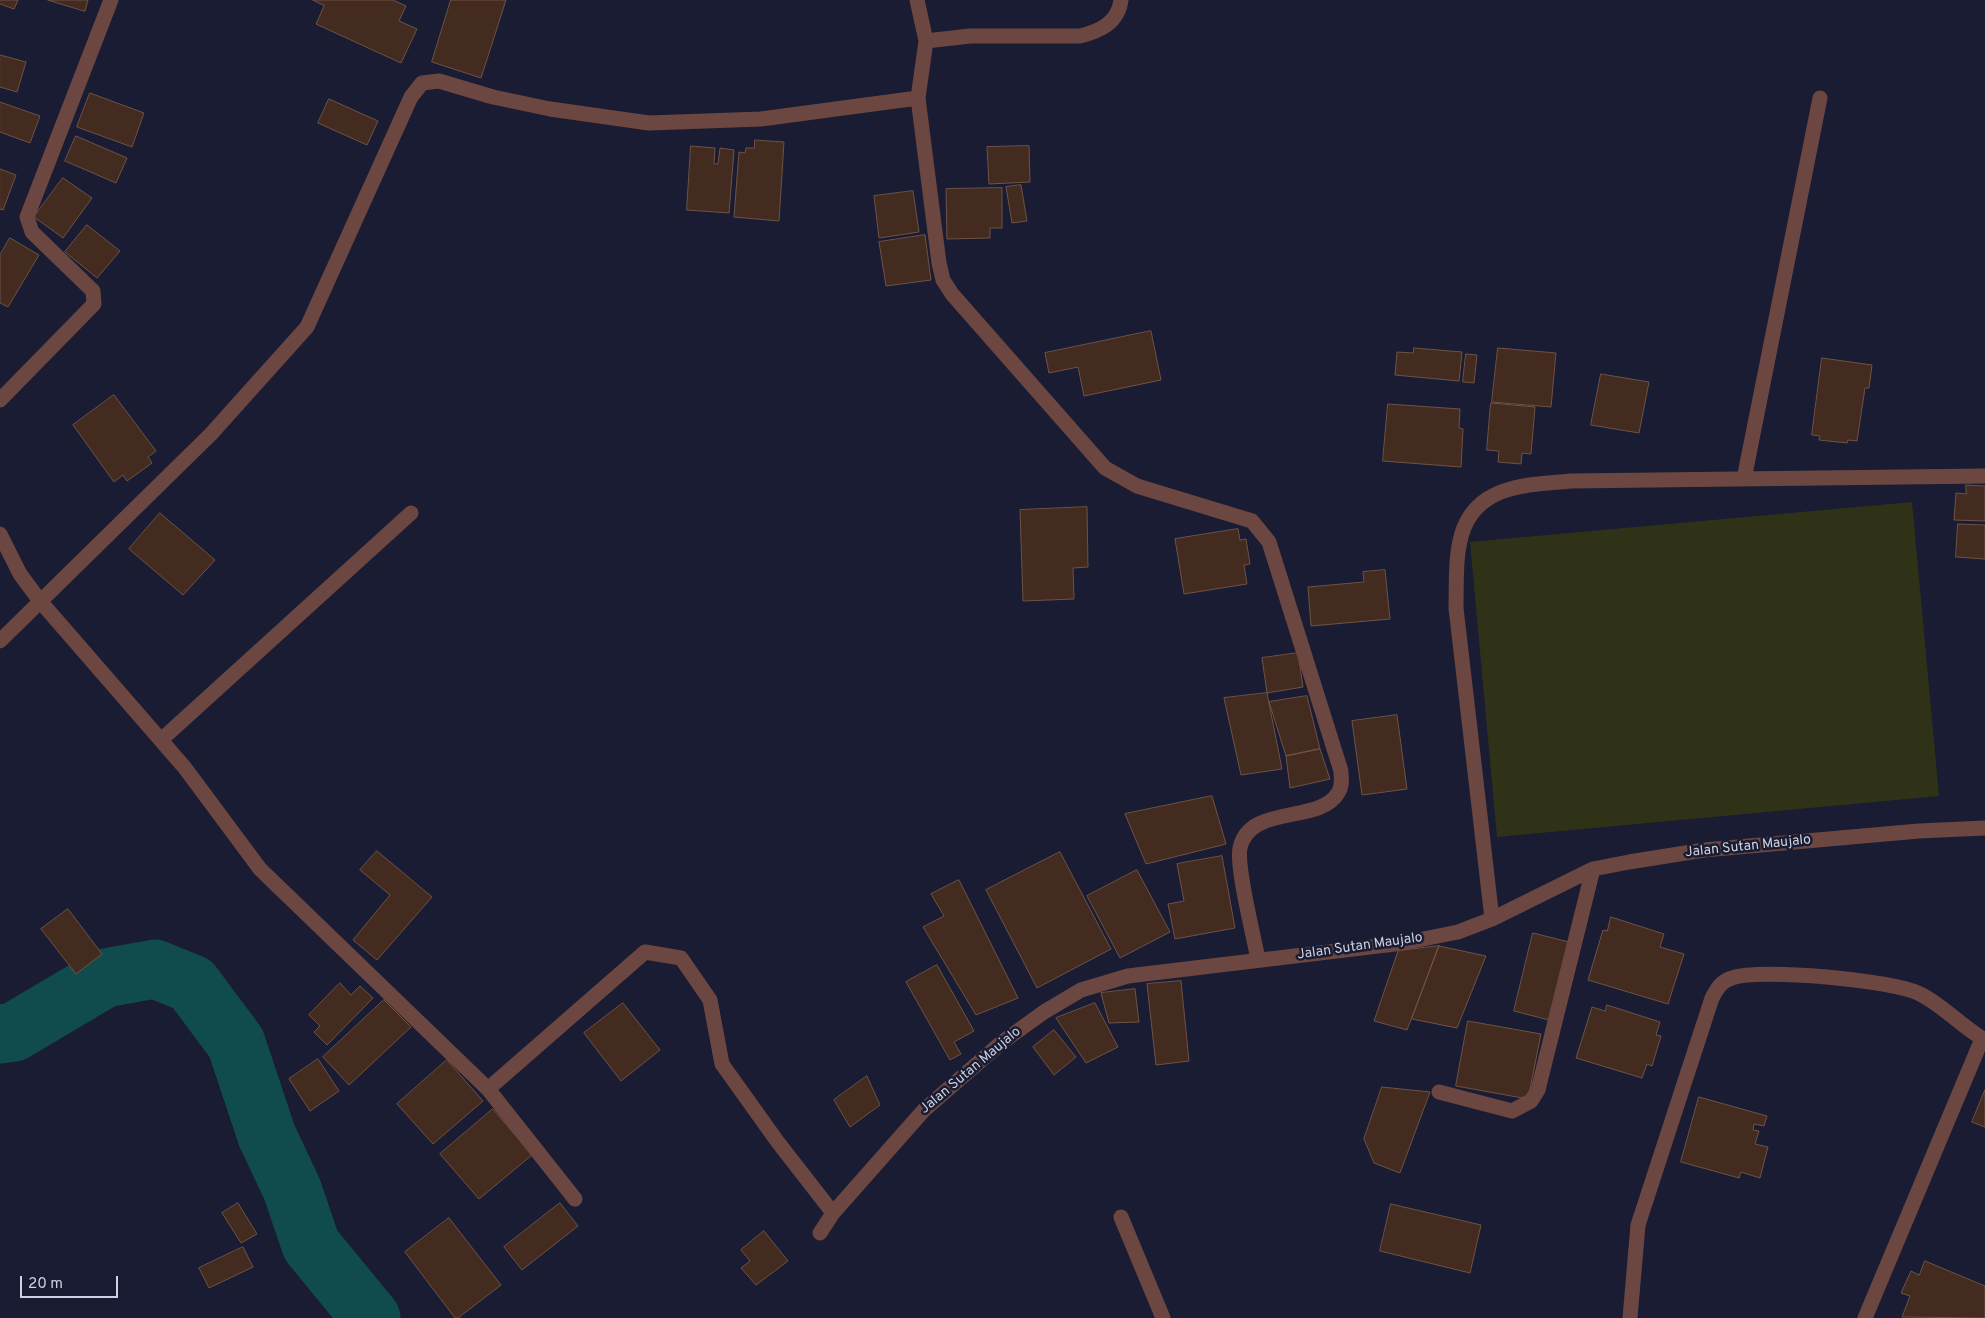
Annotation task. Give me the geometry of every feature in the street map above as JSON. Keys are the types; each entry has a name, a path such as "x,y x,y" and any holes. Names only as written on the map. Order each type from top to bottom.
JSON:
{"street":[{"path":"0,400 94,304 93,291 32,232 26,217 111,0"},
{"path":"917,0 926,41 918,98 939,263 943,280 963,309 1105,468 1137,486 1252,522 1268,542 1341,771 1342,785 1332,800 1323,805 1262,822 1244,837 1239,858 1258,960"},
{"path":"926,41 970,36 1080,36 1106,27 1115,17 1121,0"},
{"path":"0,641 211,434 308,327 411,97 422,83 439,81 494,97 550,109 649,123 760,119 918,98"},
{"path":"1744,479 1820,98"},
{"path":"1492,920 1456,608 1457,561 1466,519 1491,496 1515,487 1571,481 1985,476"},
{"path":"161,740 412,513"},
{"path":"0,534 20,574 40,601 161,740 260,868 488,1089 576,1199"},
{"name":"Jalan Sutan Maujalo","path":"820,1233 834,1213 924,1110 1001,1044 1051,1008 1082,990 1128,976 1403,943 1458,932 1492,920 1593,869 1704,850 1919,831 1985,828"},
{"path":"1440,1092 1512,1111 1531,1100 1538,1090 1593,869"},
{"path":"488,1089 645,952 681,958 710,1000 722,1064 777,1141 834,1213"},
{"path":"1630,1318 1638,1225 1712,998 1722,983 1741,975 1794,976 1881,982 1919,993 1984,1040 1865,1318"},
{"path":"1121,1217 1163,1318"}],"green space":[{"path":"1912,502 1939,796 1497,837 1470,542"}],"building":[{"path":"0,0 18,0 14,9 0,4"},
{"path":"48,0 88,0 85,11"},
{"path":"313,0 393,0 406,6 399,21 417,29 401,63 316,24 324,6"},
{"path":"451,0 506,0 481,78 432,62"},
{"path":"0,55 26,62 17,92 0,87"},
{"path":"90,93 144,113 132,147 77,127"},
{"path":"329,99 378,121 367,145 318,123"},
{"path":"0,102 40,116 30,143 0,132"},
{"path":"76,136 127,158 116,183 65,161"},
{"path":"755,140 784,142 779,221 734,217 739,152 745,153 746,148 754,148"},
{"path":"691,146 715,148 714,164 718,164 720,148 734,150 729,213 687,210"},
{"path":"1029,146 1030,182 989,184 987,147"},
{"path":"0,169 16,175 3,210 0,209"},
{"path":"63,178 92,198 63,238 34,217"},
{"path":"1021,185 1027,221 1012,223 1006,187"},
{"path":"1002,188 1002,228 990,228 990,238 947,239 946,189"},
{"path":"913,191 919,232 879,238 874,196"},
{"path":"87,225 120,251 97,278 65,252"},
{"path":"925,235 931,280 886,286 879,242"},
{"path":"10,238 39,255 8,307 0,303 0,255"},
{"path":"1151,331 1161,380 1084,396 1078,367 1049,373 1045,353"},
{"path":"1414,348 1462,352 1459,381 1395,375 1397,352 1413,353"},
{"path":"1498,348 1556,353 1551,407 1492,402"},
{"path":"1466,354 1477,355 1474,383 1463,382"},
{"path":"1822,358 1872,365 1869,388 1865,388 1857,441 1848,440 1847,443 1819,440 1820,436 1812,435"},
{"path":"1601,374 1649,382 1639,433 1591,425"},
{"path":"114,395 156,451 148,457 152,463 127,481 123,475 114,482 73,425"},
{"path":"1491,403 1535,407 1531,454 1522,453 1521,464 1498,462 1499,451 1487,450"},
{"path":"1388,404 1460,409 1459,428 1463,429 1461,467 1383,461"},
{"path":"1966,485 1985,486 1985,521 1954,520 1956,493 1966,494"},
{"path":"1087,507 1088,567 1073,568 1074,599 1023,601 1020,510"},
{"path":"160,513 215,560 183,595 129,549"},
{"path":"1958,524 1985,525 1985,559 1956,557"},
{"path":"1238,529 1240,540 1246,539 1250,564 1244,565 1247,584 1184,594 1175,539"},
{"path":"1385,570 1390,619 1311,626 1308,587 1364,582 1363,572"},
{"path":"1298,653 1303,687 1267,693 1262,658"},
{"path":"1267,693 1282,769 1241,775 1224,698"},
{"path":"1307,696 1320,749 1286,756 1269,702"},
{"path":"1397,715 1407,789 1362,795 1352,721"},
{"path":"1320,749 1330,779 1290,788 1286,756"},
{"path":"1212,796 1226,844 1146,864 1125,814"},
{"path":"377,851 432,897 377,960 353,940 390,895 360,870"},
{"path":"1060,852 1111,949 1037,988 986,890"},
{"path":"1222,856 1235,928 1175,939 1168,904 1184,901 1177,864"},
{"path":"1137,870 1170,932 1120,958 1087,896"},
{"path":"959,880 1018,998 976,1015 923,927 944,916 931,894"},
{"path":"68,909 102,954 76,974 41,929"},
{"path":"1611,917 1664,934 1660,947 1684,954 1668,1004 1588,980 1603,930 1607,931"},
{"path":"1533,933 1569,942 1549,1020 1514,1011"},
{"path":"1439,946 1407,1030 1374,1021 1398,951"},
{"path":"1439,946 1486,956 1457,1028 1412,1019"},
{"path":"937,965 974,1031 954,1042 961,1054 950,1060 906,982"},
{"path":"1181,981 1189,1061 1156,1065 1147,984"},
{"path":"340,983 351,995 360,986 373,998 327,1045 314,1032 320,1026 309,1015"},
{"path":"1135,989 1139,1022 1109,1023 1101,993"},
{"path":"384,1000 411,1027 349,1085 323,1057"},
{"path":"623,1003 660,1050 621,1081 584,1033"},
{"path":"1095,1003 1118,1047 1086,1063 1056,1018"},
{"path":"1607,1005 1660,1022 1656,1035 1661,1036 1652,1066 1647,1064 1642,1078 1576,1058 1592,1007 1605,1011"},
{"path":"1468,1021 1541,1034 1528,1099 1456,1086"},
{"path":"1054,1030 1076,1057 1054,1075 1033,1047"},
{"path":"318,1059 339,1091 310,1111 289,1079"},
{"path":"447,1060 483,1101 433,1144 397,1104"},
{"path":"867,1076 880,1105 850,1127 834,1100"},
{"path":"1382,1087 1430,1092 1400,1173 1374,1163 1364,1139"},
{"path":"1985,1090 1985,1127 1972,1122"},
{"path":"1699,1097 1767,1116 1764,1126 1754,1124 1753,1130 1759,1131 1755,1144 1768,1147 1760,1178 1741,1172 1739,1178 1681,1162"},
{"path":"493,1109 532,1155 479,1199 440,1154"},
{"path":"238,1203 257,1234 241,1243 222,1213"},
{"path":"560,1203 578,1226 522,1270 504,1247"},
{"path":"1391,1204 1481,1225 1470,1273 1380,1251"},
{"path":"449,1218 501,1285 458,1318 455,1318 405,1252"},
{"path":"764,1231 788,1261 756,1285 741,1268 750,1261 741,1250"},
{"path":"243,1247 253,1267 209,1288 199,1268"},
{"path":"1925,1261 1985,1286 1985,1318 1902,1317 1910,1296 1901,1293 1911,1271 1919,1275"}],"waterway":[{"path":"0,1034 14,1032 105,978 155,969 192,984 236,1043 267,1136 292,1189 311,1245 371,1318"}]}
